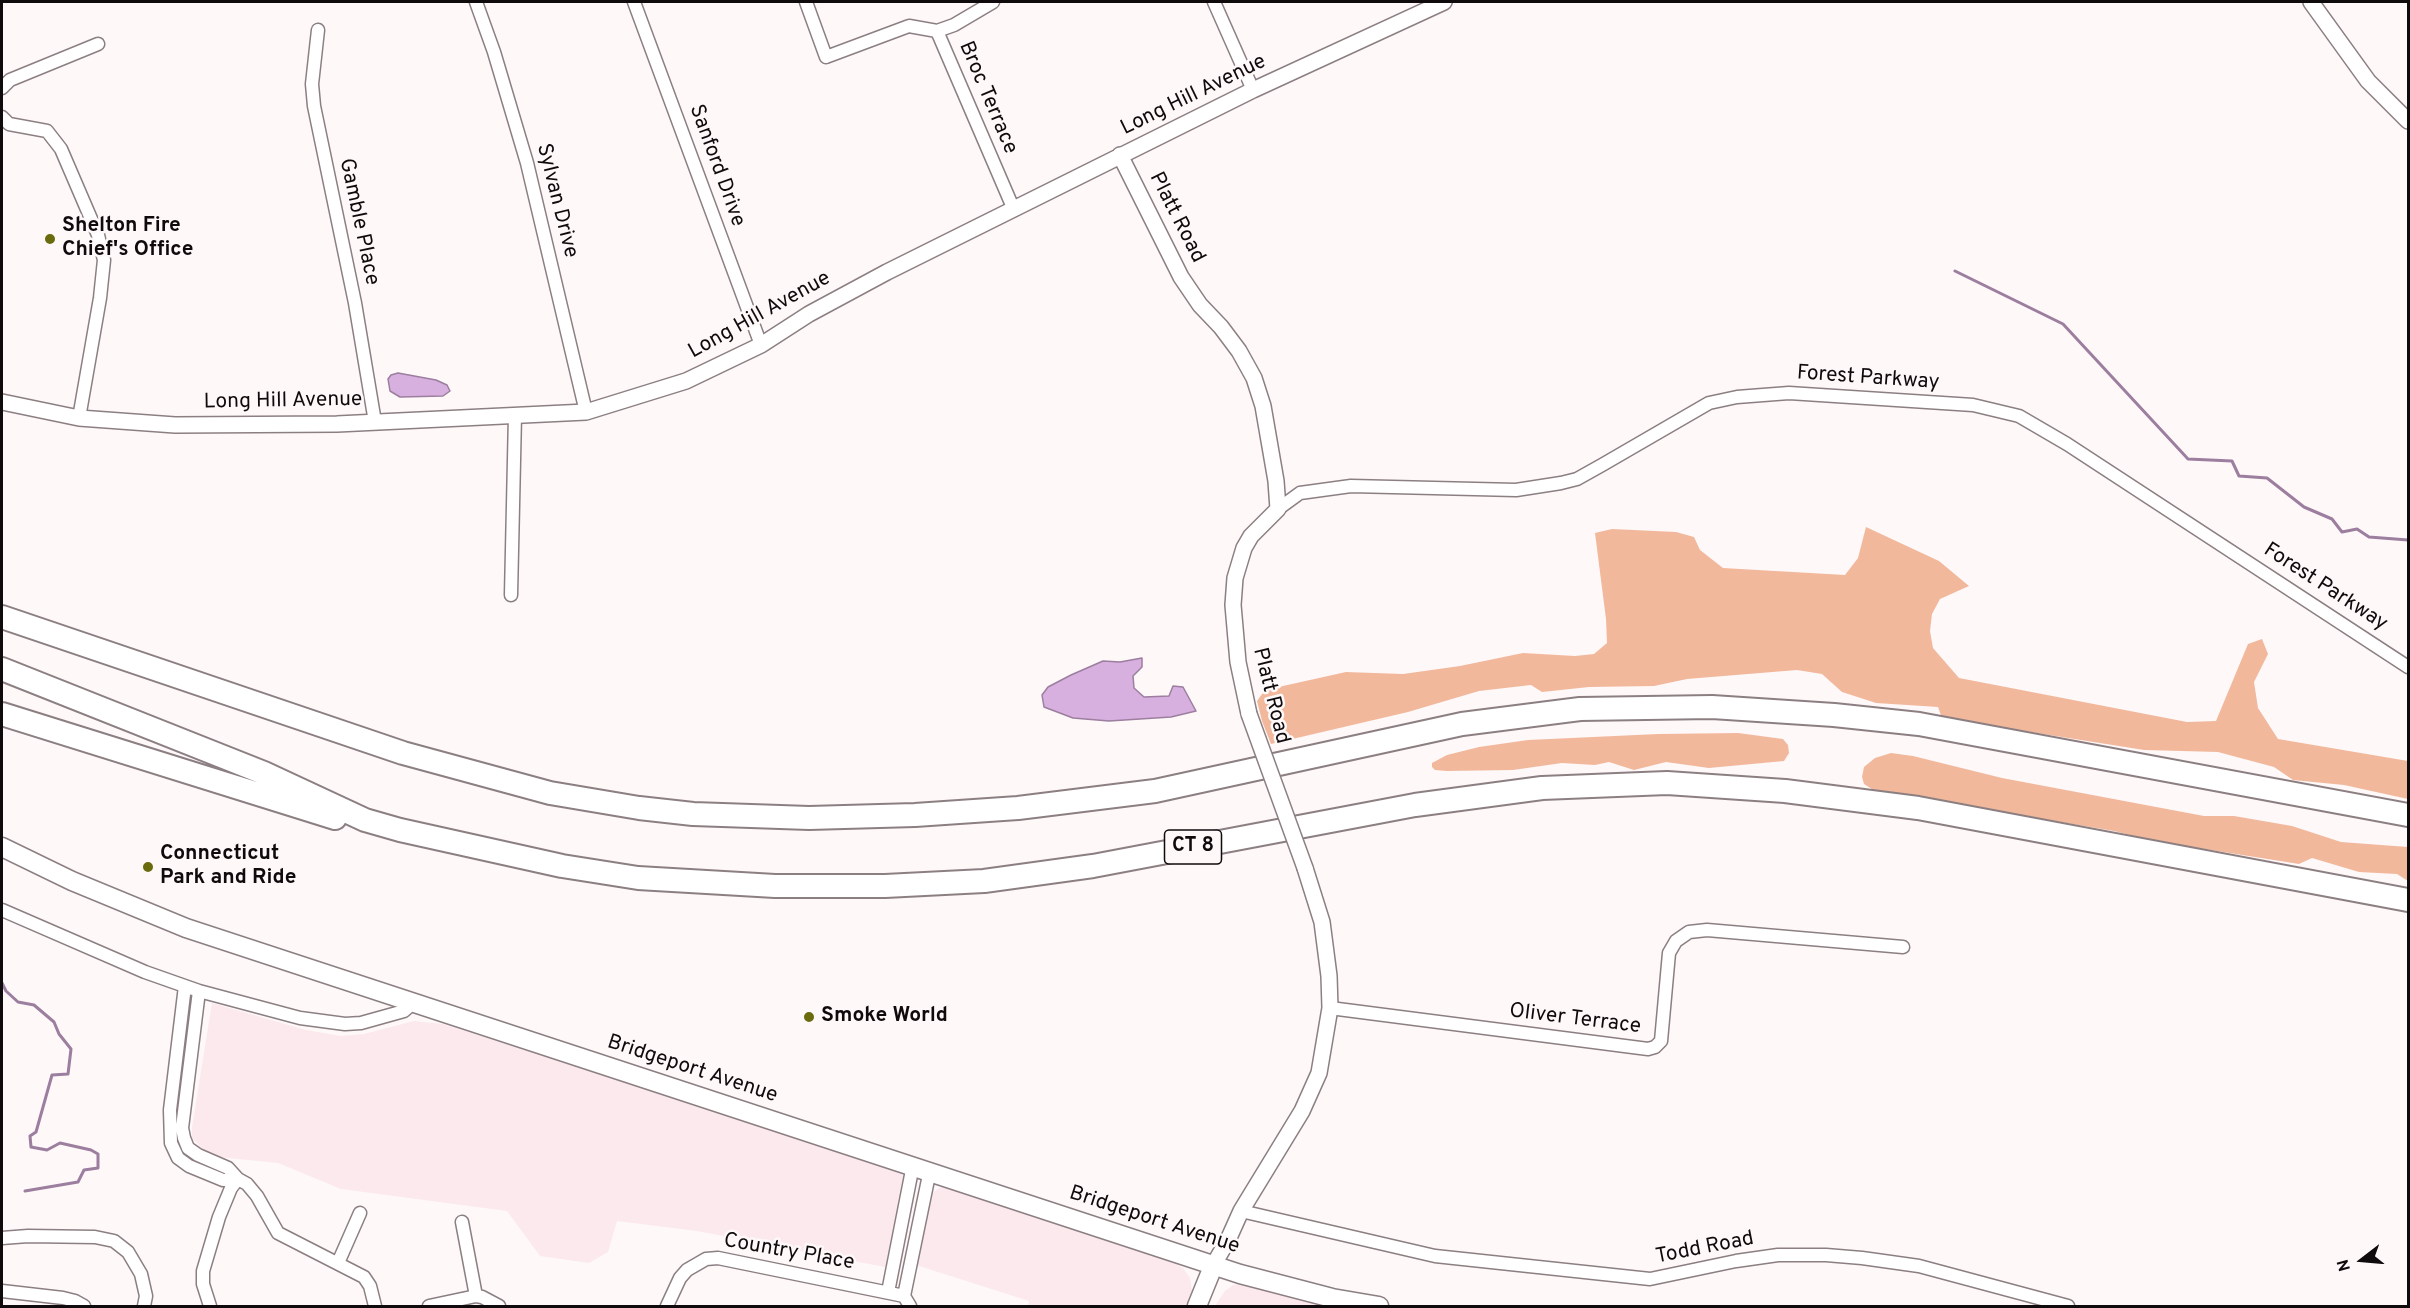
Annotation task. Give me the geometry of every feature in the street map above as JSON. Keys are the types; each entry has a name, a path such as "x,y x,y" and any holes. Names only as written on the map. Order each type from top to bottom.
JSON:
{"highway":[{"path":"2,617 413,756 550,793 639,808 693,814 809,818 915,815 1018,808 1155,791 1462,724 1580,709 1712,707 1834,715 1919,724 2409,815"},
{"name":"CT 8","path":"2,669 264,773 365,820 562,866 638,878 775,886 885,886 984,880 1093,866 1415,804 1542,788 1667,783 1785,791 1918,808 2409,900"},
{"path":"2,714 330,817 365,820"}],"main road":[{"name":"Bridgeport Avenue","path":"2,847 92,890 186,928 1214,1264 1332,1298 1378,1306"},
{"path":"1197,1306 1214,1264"}],"street":[{"name":"Sylvan Drive","path":"476,2 494,52 527,163 586,412"},
{"name":"Sanford Drive","path":"634,2 761,345"},
{"name":"Broc Terrace","path":"806,2 826,57 909,26 937,31 1014,210"},
{"path":"937,31 954,25 993,2"},
{"path":"1214,2 1253,90"},
{"name":"Long Hill Avenue","path":"2,402 79,418 185,425 337,424 586,412 686,381 761,345 851,290 1120,155 1253,90 1444,2"},
{"path":"2311,2 2368,81 2409,121"},
{"name":"Gamble Place","path":"318,30 312,84 314,106 355,303 375,422"},
{"path":"2,88 10,80 98,44"},
{"path":"2,117 9,124 47,131 61,149 98,235 104,260 100,298 79,418"},
{"name":"Platt Road","path":"1120,155 1181,277 1200,305 1239,351 1254,378 1265,416 1278,508 1251,536 1239,561 1233,605 1237,656 1249,714 1305,868 1322,922 1325,942 1330,1008 1319,1073 1302,1111 1241,1211 1214,1264"},
{"name":"Forest Parkway","path":"1278,508 1300,494 1351,486 1516,490 1561,483 1577,478 1602,465 1709,403 1737,397 1789,393 1972,405 2019,416 2067,444 2409,667"},
{"path":"511,595 515,416"},
{"path":"2,910 109,957 185,986 300,1018 345,1024 361,1023 404,1011 413,1003"},
{"name":"Oliver Terrace","path":"1330,1008 1648,1049 1655,1047 1661,1041 1669,953 1676,941 1689,932 1707,930 1903,947"},
{"path":"175,1128 185,986"},
{"path":"199,991 171,1143 178,1158 189,1166 223,1180 238,1179 247,1185 257,1196 278,1233 364,1277 370,1286 375,1306"},
{"path":"888,1292 922,1167"},
{"name":"Country Place","path":"681,1306 668,1305 680,1278 687,1270 706,1259 718,1258 888,1292 907,1301 922,1167"},
{"path":"210,1306 203,1284 203,1271 219,1217 231,1188 238,1179"},
{"name":"Todd Road","path":"1241,1211 1435,1256 1650,1279 1736,1261 1778,1255 1862,1258 1919,1266 2068,1306"},
{"path":"338,1263 360,1213"},
{"path":"462,1222 476,1296"},
{"path":"2,1237 95,1237 114,1241 128,1252 141,1274 146,1296 144,1306"},
{"path":"2,1291 75,1300 84,1306"},
{"path":"429,1306 476,1296 499,1306"}],"shaded area":[{"path":"398,373 436,380 447,385 450,391 443,396 400,397 390,391 388,379 391,375"},
{"path":"1866,527 1939,561 1969,586 1940,599 1932,614 1930,631 1933,648 1959,678 2187,722 2216,721 2248,644 2262,639 2268,654 2254,682 2258,708 2278,739 2408,761 2408,799 2344,785 2293,780 2274,767 2218,752 2144,750 1942,718 1938,707 1876,703 1842,692 1822,674 1797,670 1687,679 1654,686 1589,687 1542,692 1531,685 1479,691 1408,712 1271,744 1262,721 1257,701 1265,690 1346,672 1403,674 1460,666 1523,653 1575,656 1594,654 1607,643 1595,533 1612,529 1676,532 1694,537 1700,550 1723,568 1845,575 1858,558"},
{"path":"1142,658 1142,667 1133,676 1134,688 1144,697 1169,696 1173,686 1183,687 1196,711 1171,717 1109,721 1073,718 1044,707 1042,695 1048,687 1071,675 1103,661 1120,662"},
{"path":"1738,733 1783,739 1788,745 1789,753 1784,761 1709,768 1666,762 1634,770 1609,762 1595,765 1562,763 1513,770 1447,771 1435,770 1432,767 1432,763 1447,755 1479,747 1528,740"},
{"path":"1891,753 1913,756 2002,778 2204,816 2234,816 2292,826 2341,842 2408,847 2408,881 2397,874 2359,872 2312,858 2299,864 2154,841 2114,831 1875,791 1864,784 1862,777 1864,767 1875,758"},
{"path":"212,1003 306,1030 341,1036 364,1034 414,1021 443,1024 898,1170 903,1176 885,1267 697,1231 617,1221 608,1252 589,1263 540,1256 507,1211 341,1189 278,1163 219,1157 207,1153 192,1138 192,1127"},
{"path":"943,1186 1173,1262 1183,1268 1190,1278 1192,1291 1189,1306 1028,1306 1029,1301 916,1265 932,1193"},
{"path":"1243,1284 1331,1306 1215,1306 1225,1291 1233,1285"}],"waterway":[{"path":"1955,271 2063,324 2188,459 2232,461 2239,476 2267,478 2304,507 2332,519 2342,532 2357,529 2369,537 2408,540"},
{"path":"2,983 6,991 18,1002 34,1005 54,1022 59,1034 71,1049 68,1074 52,1075 36,1132 30,1136 31,1147 47,1150 60,1143 91,1150 98,1154 98,1168 84,1170 78,1182 25,1191"}],"place":[{"name":"Shelton Fire Chief's Office","path":"50,239"},
{"name":"Connecticut Park and Ride","path":"148,867"},
{"name":"Smoke World","path":"809,1017"}]}
